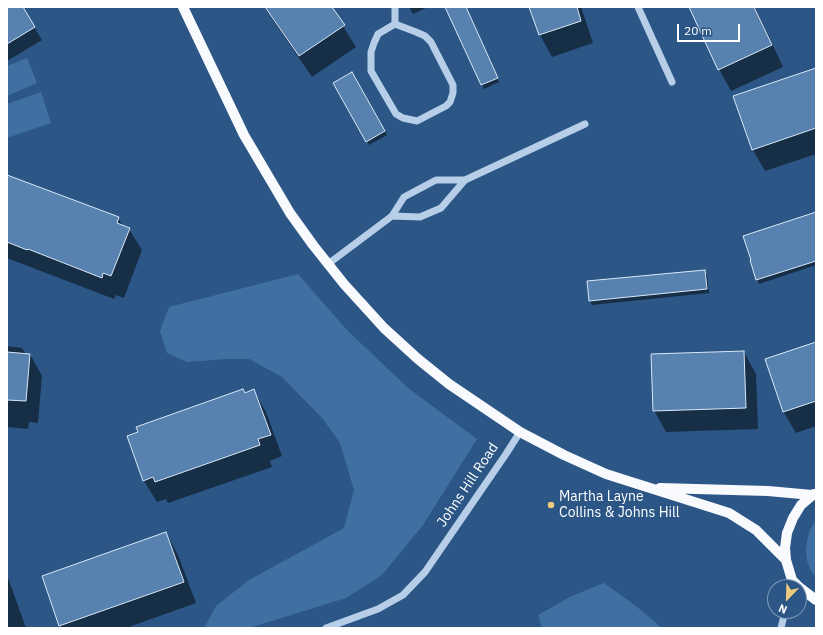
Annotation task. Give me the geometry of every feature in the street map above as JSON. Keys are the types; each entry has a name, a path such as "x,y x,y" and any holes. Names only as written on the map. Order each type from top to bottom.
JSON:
{"main road":[{"path":"183,7 244,135 290,212 313,245 344,284 384,328 418,359 449,384 520,432 564,455 606,474 729,513 756,530 786,560"},
{"path":"647,487 768,490 814,494"},
{"path":"793,579 786,560 785,548 787,533 793,518 801,505 814,494"},
{"path":"807,594 816,600"}],"street":[{"path":"395,7 395,24"},
{"path":"638,7 672,82"},
{"path":"395,24 425,36 431,42 453,85 453,93 450,102 446,106 417,121 410,120 396,114 371,71 371,52 378,34 395,24"},
{"path":"392,216 420,217 441,208 465,180 585,124"},
{"path":"328,264 392,216 404,197 436,180 465,180"},
{"name":"Johns Hill Road","path":"326,628 378,609 403,595 425,572 520,432"}],"shaded area":[{"path":"27,58 37,83 7,96 7,66"},
{"path":"41,92 51,123 7,138 7,104"},
{"path":"298,274 347,330 408,388 477,439 423,525 382,575 346,598 249,628 204,628 216,606 249,580 344,528 354,490 340,443 323,419 282,377 249,359 187,362 167,353 160,331 169,307"},
{"path":"816,520 816,577 811,571 807,561 806,551 810,530"},
{"path":"604,583 636,606 662,628 542,628 538,615 572,596"}],"building":[{"path":"7,7 23,7 35,27 7,44"},
{"path":"265,7 332,7 345,25 299,56"},
{"path":"445,7 466,7 498,78 481,85"},
{"path":"529,7 577,7 581,21 539,35"},
{"path":"689,7 754,7 772,45 718,70"},
{"path":"816,68 816,128 752,150 733,96"},
{"path":"352,72 385,131 366,142 333,83"},
{"path":"7,175 119,217 117,223 130,228 111,276 103,273 102,278 7,242"},
{"path":"816,212 816,261 756,280 743,236"},
{"path":"705,270 707,289 589,301 587,281"},
{"path":"816,342 816,401 783,412 765,359"},
{"path":"744,351 746,408 653,411 651,354"},
{"path":"7,352 30,354 26,401 7,400"},
{"path":"243,389 245,393 254,389 271,435 258,439 260,445 155,482 153,477 143,481 127,436 138,432 136,427"},
{"path":"166,532 184,582 59,626 42,576"}],"place":[{"name":"Martha Layne Collins & Johns Hill","path":"551,505"}]}
